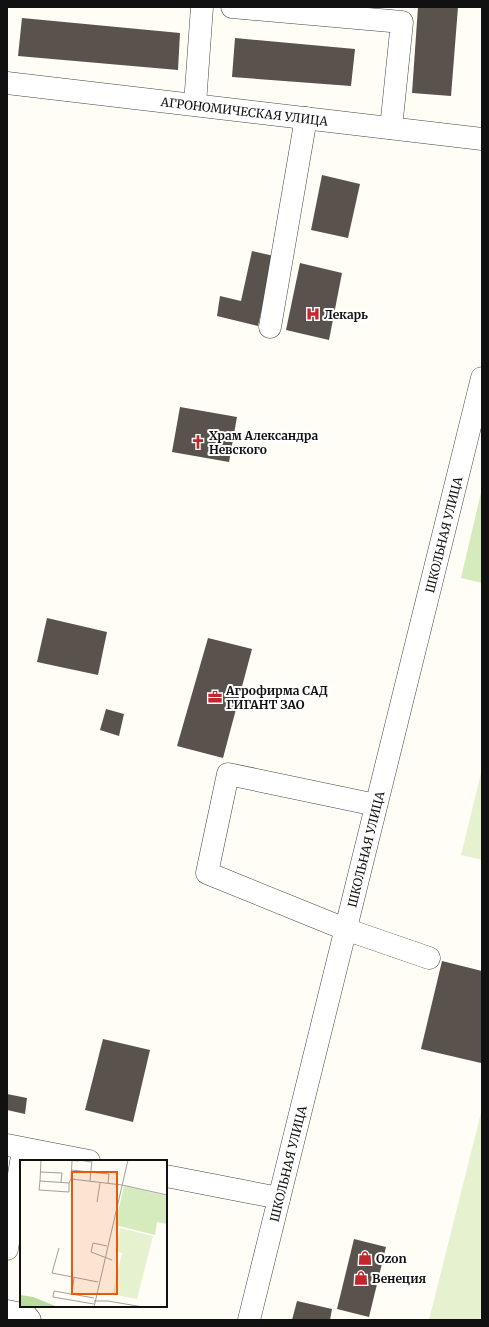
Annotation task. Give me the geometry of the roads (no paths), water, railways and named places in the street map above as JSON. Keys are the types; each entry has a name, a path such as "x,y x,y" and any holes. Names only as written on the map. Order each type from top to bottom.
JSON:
{"street":[{"path":"195,104 202,7"},
{"path":"232,7 402,22 391,128"},
{"name":"АГРОНОМИЧЕСКАЯ УЛИЦА","path":"7,83 482,139"},
{"path":"270,327 306,118"},
{"name":"ШКОЛЬНАЯ УЛИЦА","path":"249,1320 482,378"},
{"path":"376,805 228,774 206,873 346,929 428,958"},
{"path":"7,1249 18,1154 79,1160"},
{"path":"167,1176 279,1198"},
{"path":"7,1311 26,1315 30,1320"}],"place":[{"name":"Лекарь","path":"313,314"},
{"name":"Храм Александра Невского","path":"198,442"},
{"name":"Агрофирма САД ГИГАНТ ЗАО","path":"215,697"},
{"name":"Ozon","path":"365,1258"},
{"name":"Венеция","path":"361,1278"}]}
